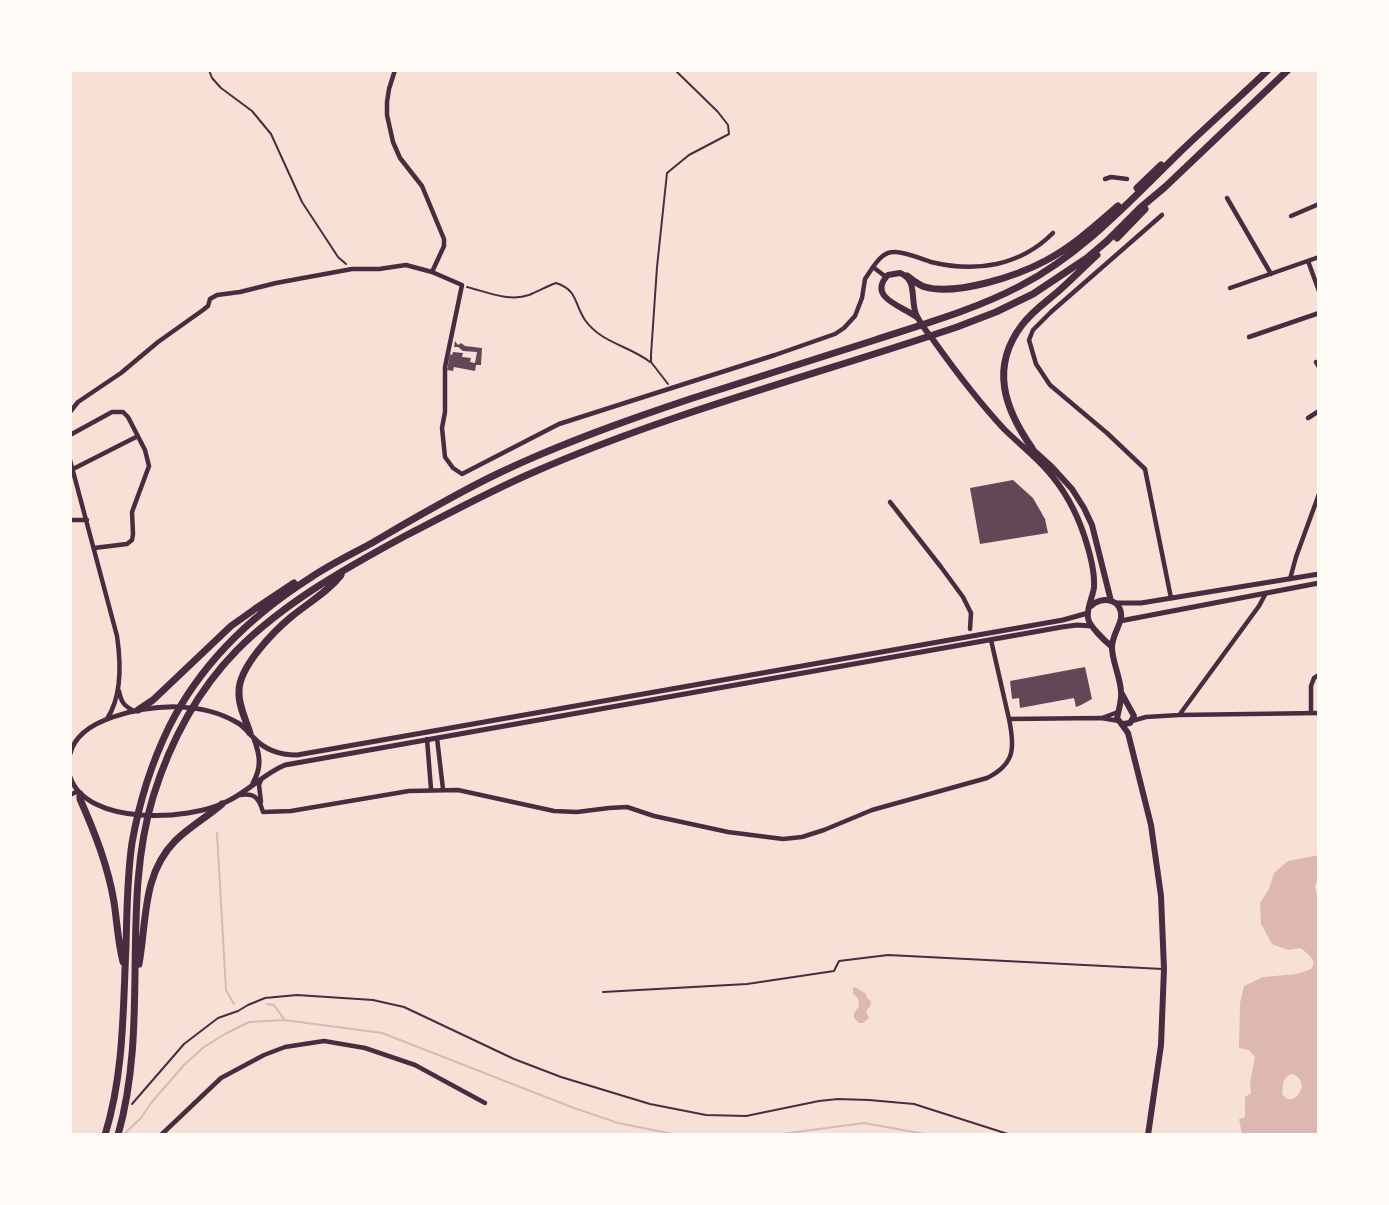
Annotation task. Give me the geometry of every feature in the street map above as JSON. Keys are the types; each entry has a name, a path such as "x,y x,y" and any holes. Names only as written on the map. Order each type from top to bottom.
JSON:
{"highway":[{"path":"105,1135 121,1052 132,844 150,772 177,712 229,643 308,579 475,485 530,459 632,419 933,322 1007,293 1045,271 1098,231 1268,70"},
{"path":"118,1135 128,1097 134,1048 137,909 140,860 146,824 161,772 179,730 202,692 236,651 282,612 343,571 453,511 544,468 694,412 918,340 1013,305 1052,283 1107,241 1288,70"},
{"path":"907,276 926,287 969,287 1013,275 1037,265 1084,235 1166,160 1179,153"},
{"path":"1032,448 1010,411 1004,386 1004,364 1011,343 1023,323 1127,228 1165,187"},
{"path":"252,736 238,690 246,667 288,619 334,583 343,571"},
{"path":"136,710 153,700 231,626 298,580 308,579"},
{"path":"79,793 108,873 124,969"},
{"path":"136,982 150,881 155,870 176,840 222,804"}],"main road":[{"path":"918,318 886,299 882,292 886,277 895,273 907,276 911,282 918,318 975,395 1005,430 1058,483 1084,535 1094,586 1088,619 1091,626 1111,646 1128,719 1128,733 1151,825 1161,896 1164,969 1161,1045 1148,1135"},
{"path":"893,303 906,301 912,290"},
{"path":"1005,430 1032,448 1052,467 1072,489 1084,508 1092,526 1113,602 1120,611 1111,646"},
{"path":"1089,609 1100,599 1113,602"},
{"path":"1098,631 1109,631 1119,623"},
{"path":"1121,692 1117,716 1128,719"},
{"path":"1119,711 1124,708 1128,719"}],"street":[{"path":"395,70 387,102 393,142 400,158 422,186 443,239 444,246 432,272"},
{"path":"1105,179 1127,179"},
{"path":"1227,198 1271,274"},
{"path":"1292,216 1319,204"},
{"path":"1162,215 1051,312 1033,330 1029,340 1036,364 1050,385 1145,468 1171,598"},
{"path":"70,412 78,402 121,373 203,310 208,306 209,299 217,295 352,270 406,265 432,272 461,285 445,367 445,412 442,428 445,457 453,468 462,474 559,424 744,366 835,334 855,316 862,298 864,279 882,256 894,251 960,267 980,267 1016,258 1035,249 1053,233"},
{"path":"1230,288 1319,257"},
{"path":"1308,261 1319,291"},
{"path":"873,267 886,277"},
{"path":"1249,337 1319,313"},
{"path":"70,435 112,412 123,411 145,450 149,466 132,512 132,540 127,544 94,548"},
{"path":"1308,418 1319,411"},
{"path":"73,469 138,436"},
{"path":"70,460 120,653 114,708 107,719"},
{"path":"1290,579 1319,494"},
{"path":"890,502 963,597 971,613 970,629"},
{"path":"1312,514 1319,513"},
{"path":"70,520 87,520"},
{"path":"1113,602 1141,603 1319,574"},
{"path":"1119,623 1319,583"},
{"path":"1179,715 1259,606 1266,592"},
{"path":"70,742 107,719 136,710 157,707 184,708 212,713 237,723 262,745 283,755 297,755 1063,620 1089,609"},
{"path":"71,782 79,793 97,804 119,811 142,816 197,813 240,795 262,777 285,765 1062,627 1091,626"},
{"path":"262,777 259,785 263,812 291,811 385,794 443,789 554,811 577,812 628,807 654,816 728,832 783,839 802,837 872,810 987,778 1000,771 1008,762 1013,740 991,640"},
{"path":"1311,713 1311,686 1314,678 1319,675"},
{"path":"118,687 121,701 125,706 136,710"},
{"path":"1101,718 1119,711"},
{"path":"1009,719 1128,719 1179,715 1319,713"},
{"path":"70,754 73,744 80,736"},
{"path":"251,785 260,761 252,736"},
{"path":"437,737 443,789"},
{"path":"427,739 431,789"},
{"path":"70,796 79,793"},
{"path":"240,795 250,794 261,803"},
{"path":"161,1135 221,1078 285,1047 324,1041 365,1048 415,1065 485,1103"}],"lane":[{"path":"603,992 789,979 834,971 839,961 888,955 1164,969"}],"path":[{"path":"209,70 212,78 252,111 271,134 293,184 314,222 338,257 352,270"},
{"path":"651,362 667,173 690,155 729,134 728,125 718,111 675,70"},
{"path":"461,285 502,297 517,298 556,283 565,286 571,291 585,321 613,343 642,355 651,362 671,388"},
{"path":"125,1110 184,1044 218,1018 265,998 297,995 373,1000 404,1007 514,1059 561,1077 650,1104 706,1115 746,1116 819,1101 869,1100 914,1104 1011,1135"}],"shaded area":[{"path":"1319,855 1319,877 1315,886 1318,899 1319,1135 1242,1135 1239,1119 1245,1117 1245,1097 1251,1093 1255,1057 1249,1050 1239,1048 1240,1003 1244,986 1263,977 1297,974 1311,969 1314,963 1301,948 1288,950 1272,944 1261,924 1260,903 1269,889 1274,873 1288,861","holes":["1293,1075 1299,1078 1302,1087 1295,1098 1287,1099 1282,1094 1283,1082"]},
{"path":"855,987 870,1000 871,1005 866,1011 869,1018 863,1023 854,1018 859,1006 858,998 853,994"}],"building":[{"path":"455,341 458,345 461,343 482,348 481,365 476,365 475,371 454,367 453,371 447,370 450,354 453,352 463,353 462,357 471,358 470,362 475,363 477,352 454,347"},
{"path":"1013,480 1033,498 1045,519 1048,533 980,544 970,488"},
{"path":"1085,667 1092,699 1081,705 1076,707 1074,698 1020,708 1019,698 1012,699 1010,681"}],"waterway":[{"path":"217,833 226,990 234,1004"},
{"path":"267,1004 274,1005 284,1019"},
{"path":"123,1135 141,1118 184,1065 204,1047 249,1022 284,1020 382,1033 574,1108 618,1123 678,1135"},
{"path":"774,1135 864,1123 931,1135"}]}
